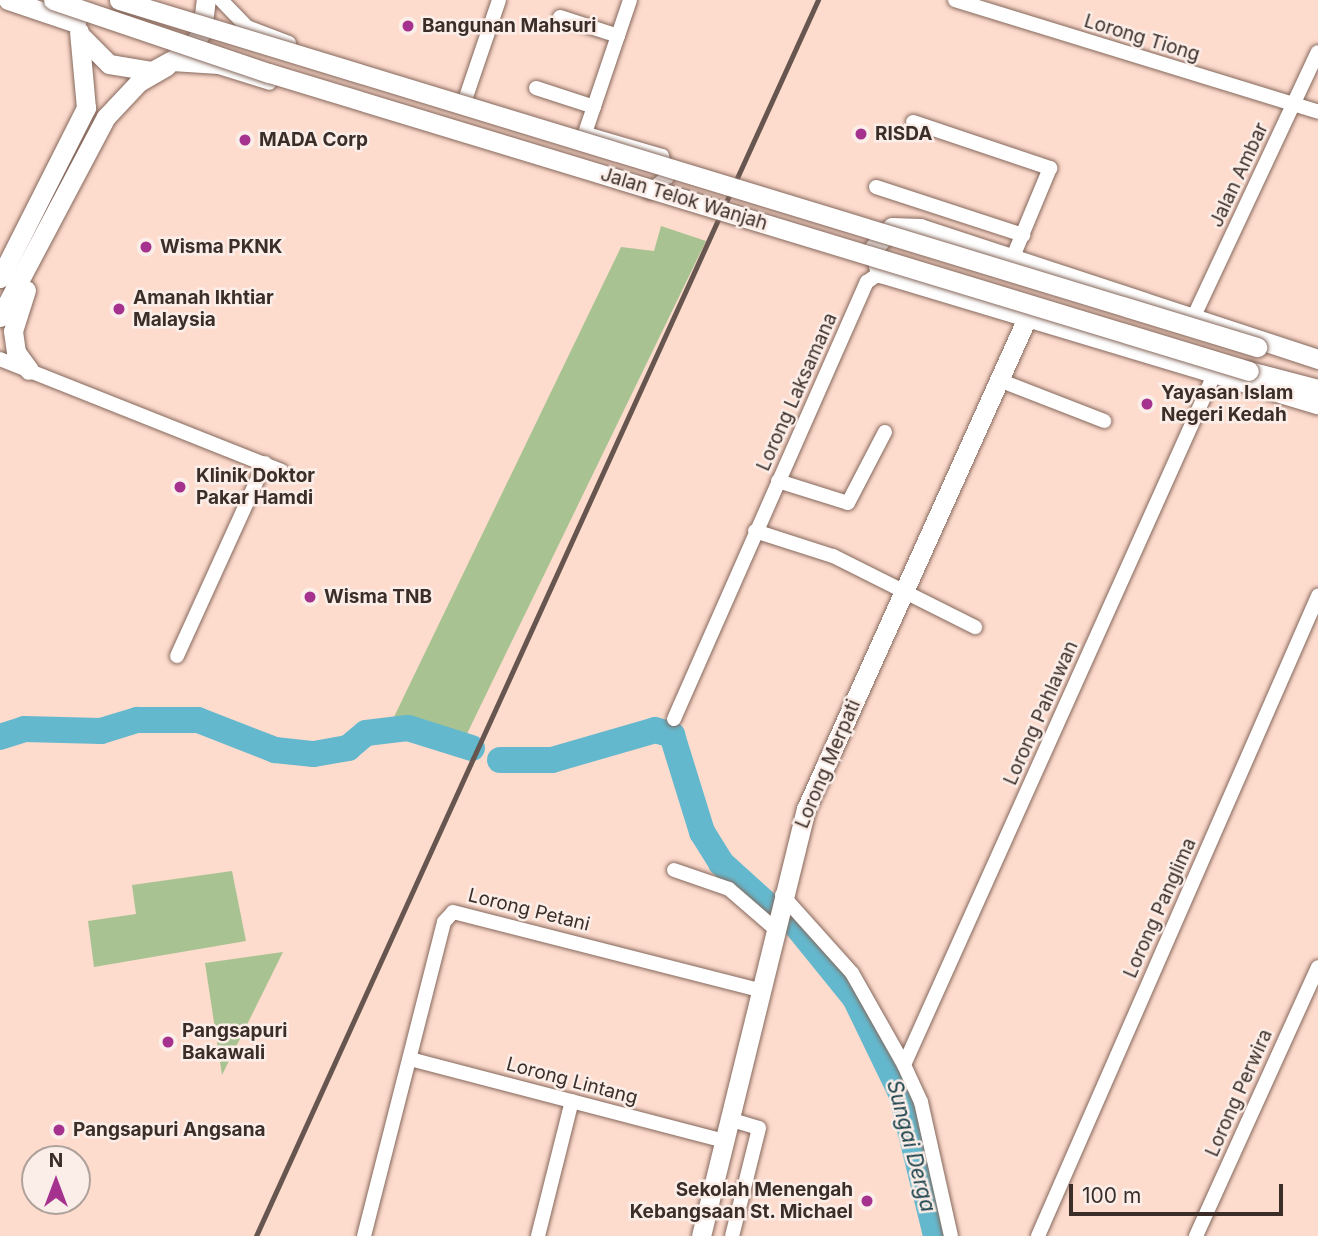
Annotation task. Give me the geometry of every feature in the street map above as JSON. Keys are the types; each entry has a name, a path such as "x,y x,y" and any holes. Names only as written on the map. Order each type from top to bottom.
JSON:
{"main road":[{"path":"8,0 77,27 96,55 122,69 170,65"},
{"name":"Jalan Telok Wanjah","path":"53,0 269,73 1249,371 1318,389"},
{"path":"0,278 86,108 74,0"},
{"name":"Jalan Telok Wanjah","path":"118,0 1318,366"},
{"path":"0,317 106,117 139,82 170,65 202,31 206,0"},
{"path":"1318,359 1195,314 920,228 892,227 874,248 880,273 1213,377 1318,404"},
{"path":"29,370 16,352 13,331 41,243"},
{"name":"Lorong Merpati","path":"701,1236 782,895 806,809 1027,318"}],"street":[{"path":"170,65 219,67 587,178 647,192 663,184 668,170 654,150 585,134 258,31 221,0"},
{"path":"466,97 499,0"},
{"path":"585,134 629,0"},
{"name":"Lorong Tiong","path":"955,0 1318,112"},
{"path":"561,17 618,36"},
{"name":"Jalan Ambar","path":"1195,314 1318,52"},
{"path":"537,88 594,107"},
{"path":"913,122 1049,168 1013,257"},
{"path":"876,187 1023,235"},
{"name":"Lorong Laksamana","path":"674,719 867,282 880,273"},
{"path":"0,359 282,471"},
{"name":"Lorong Pahlawan","path":"904,1065 1213,377"},
{"path":"999,380 1104,421"},
{"path":"778,481 848,503 885,432"},
{"path":"177,656 265,463"},
{"path":"755,531 833,556 975,627"},
{"name":"Lorong Panglima","path":"1038,1236 1318,596"},
{"path":"674,870 729,889 774,928"},
{"path":"782,895 852,973 904,1065 921,1102 951,1236"},
{"name":"Lorong Petani","path":"364,1236 443,922 453,912 759,990"},
{"name":"Lorong Perwira","path":"1196,1236 1318,967"},
{"name":"Lorong Lintang","path":"410,1059 724,1141"},
{"path":"538,1236 572,1101"},
{"path":"729,1119 760,1128 732,1236"}],"green space":[{"path":"661,226 706,241 463,742 392,721 621,247 654,251"},
{"path":"232,871 246,941 94,967 88,921 136,914 132,885"},
{"path":"283,952 222,1075 205,963"}],"waterway":[{"name":"Sungai Derga","path":"0,737 24,729 101,731 137,720 198,720 275,750 314,754 348,748 366,733 408,728 472,748"},
{"name":"Sungai Derga","path":"500,760 552,760 655,730 672,735 702,832 721,863 771,908"},
{"name":"Sungai Derga","path":"791,919 855,998 901,1093 936,1236"}],"railway":[{"path":"256,1236 818,0"}],"place":[{"name":"Bangunan Mahsuri","path":"408,26"},
{"name":"RISDA","path":"861,134"},
{"name":"MADA Corp","path":"245,140"},
{"name":"Wisma PKNK","path":"146,247"},
{"name":"Amanah Ikhtiar Malaysia","path":"119,309"},
{"name":"Yayasan Islam Negeri Kedah","path":"1147,404"},
{"name":"Klinik Doktor Pakar Hamdi","path":"180,487"},
{"name":"Wisma TNB","path":"310,597"},
{"name":"Pangsapuri Bakawali","path":"168,1042"},
{"name":"Pangsapuri Angsana","path":"59,1130"},
{"name":"Sekolah Menengah Kebangsaan St. Michael","path":"867,1201"}]}
